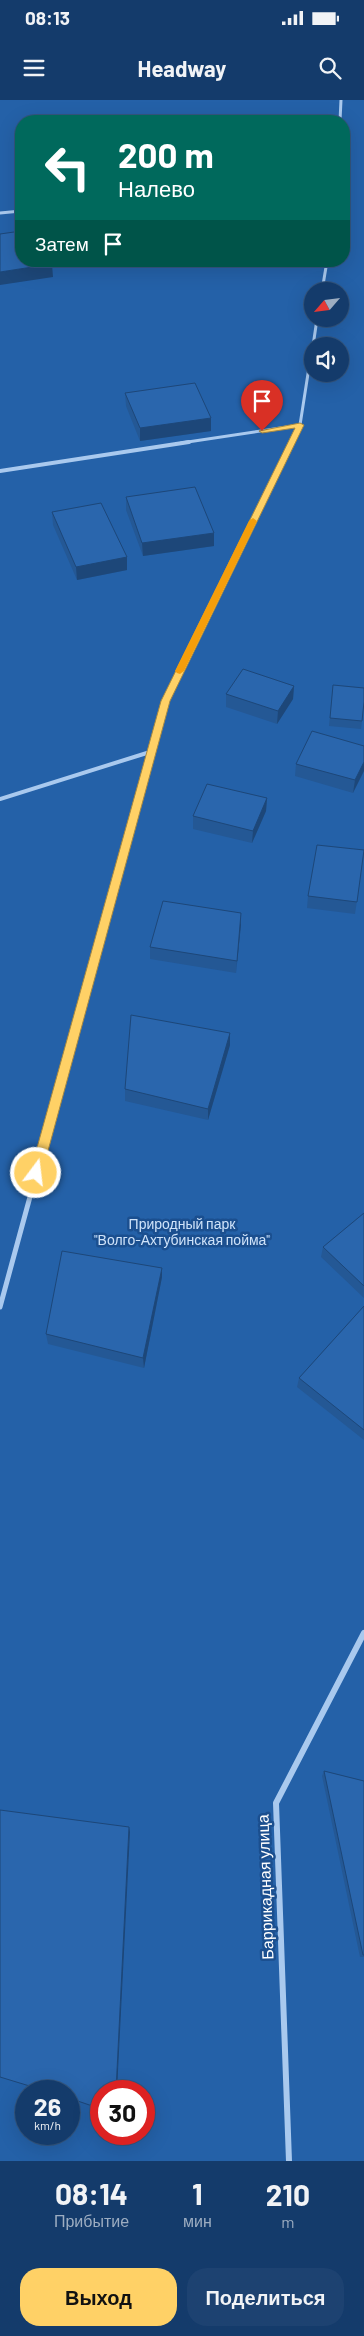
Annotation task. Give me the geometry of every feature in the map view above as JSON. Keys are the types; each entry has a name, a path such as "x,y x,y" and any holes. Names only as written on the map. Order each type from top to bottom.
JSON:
{"street":[{"path":"340,115 341,100"},
{"path":"0,214 15,212"},
{"path":"324,282 326,267"},
{"path":"0,1307 165,701 300,425 307,382"},
{"path":"0,471 300,425"},
{"path":"0,799 150,752"},
{"name":"Баррикадная улица","path":"289,2161 276,1803 364,1633"}],"green space":[{"name":"Природный парк \"Волго-Ахтубинская пойма\"","path":"0,100 364,100 364,2161 0,2161"}],"building":[{"path":"15,232 15,267 32,267 0,272 0,234"},
{"path":"195,383 211,418 140,428 125,393"},
{"path":"195,487 214,533 142,543 126,497"},
{"path":"101,503 127,557 76,567 52,512"},
{"path":"243,669 294,686 278,711 226,694"},
{"path":"333,685 364,688 362,721 330,718"},
{"path":"312,731 364,746 364,762 355,780 296,764"},
{"path":"207,784 267,798 253,831 193,816"},
{"path":"317,845 364,850 357,902 308,896"},
{"path":"163,901 241,913 237,961 150,947"},
{"path":"131,1015 230,1033 208,1109 125,1089"},
{"path":"364,1213 364,1286 323,1247"},
{"path":"62,1251 162,1268 143,1358 46,1334"},
{"path":"364,1306 364,1430 299,1378"},
{"path":"324,1771 364,1781 364,1955 363,1955"},
{"path":"0,1810 129,1827 117,2080 90,2080 90,2105 80,2102 80,2080 15,2080 15,2082 0,2077"}],"slow traffic":[{"path":"180,671 253,521"}],"route":[{"path":"36,1173 165,701 300,425 262,431"}]}
